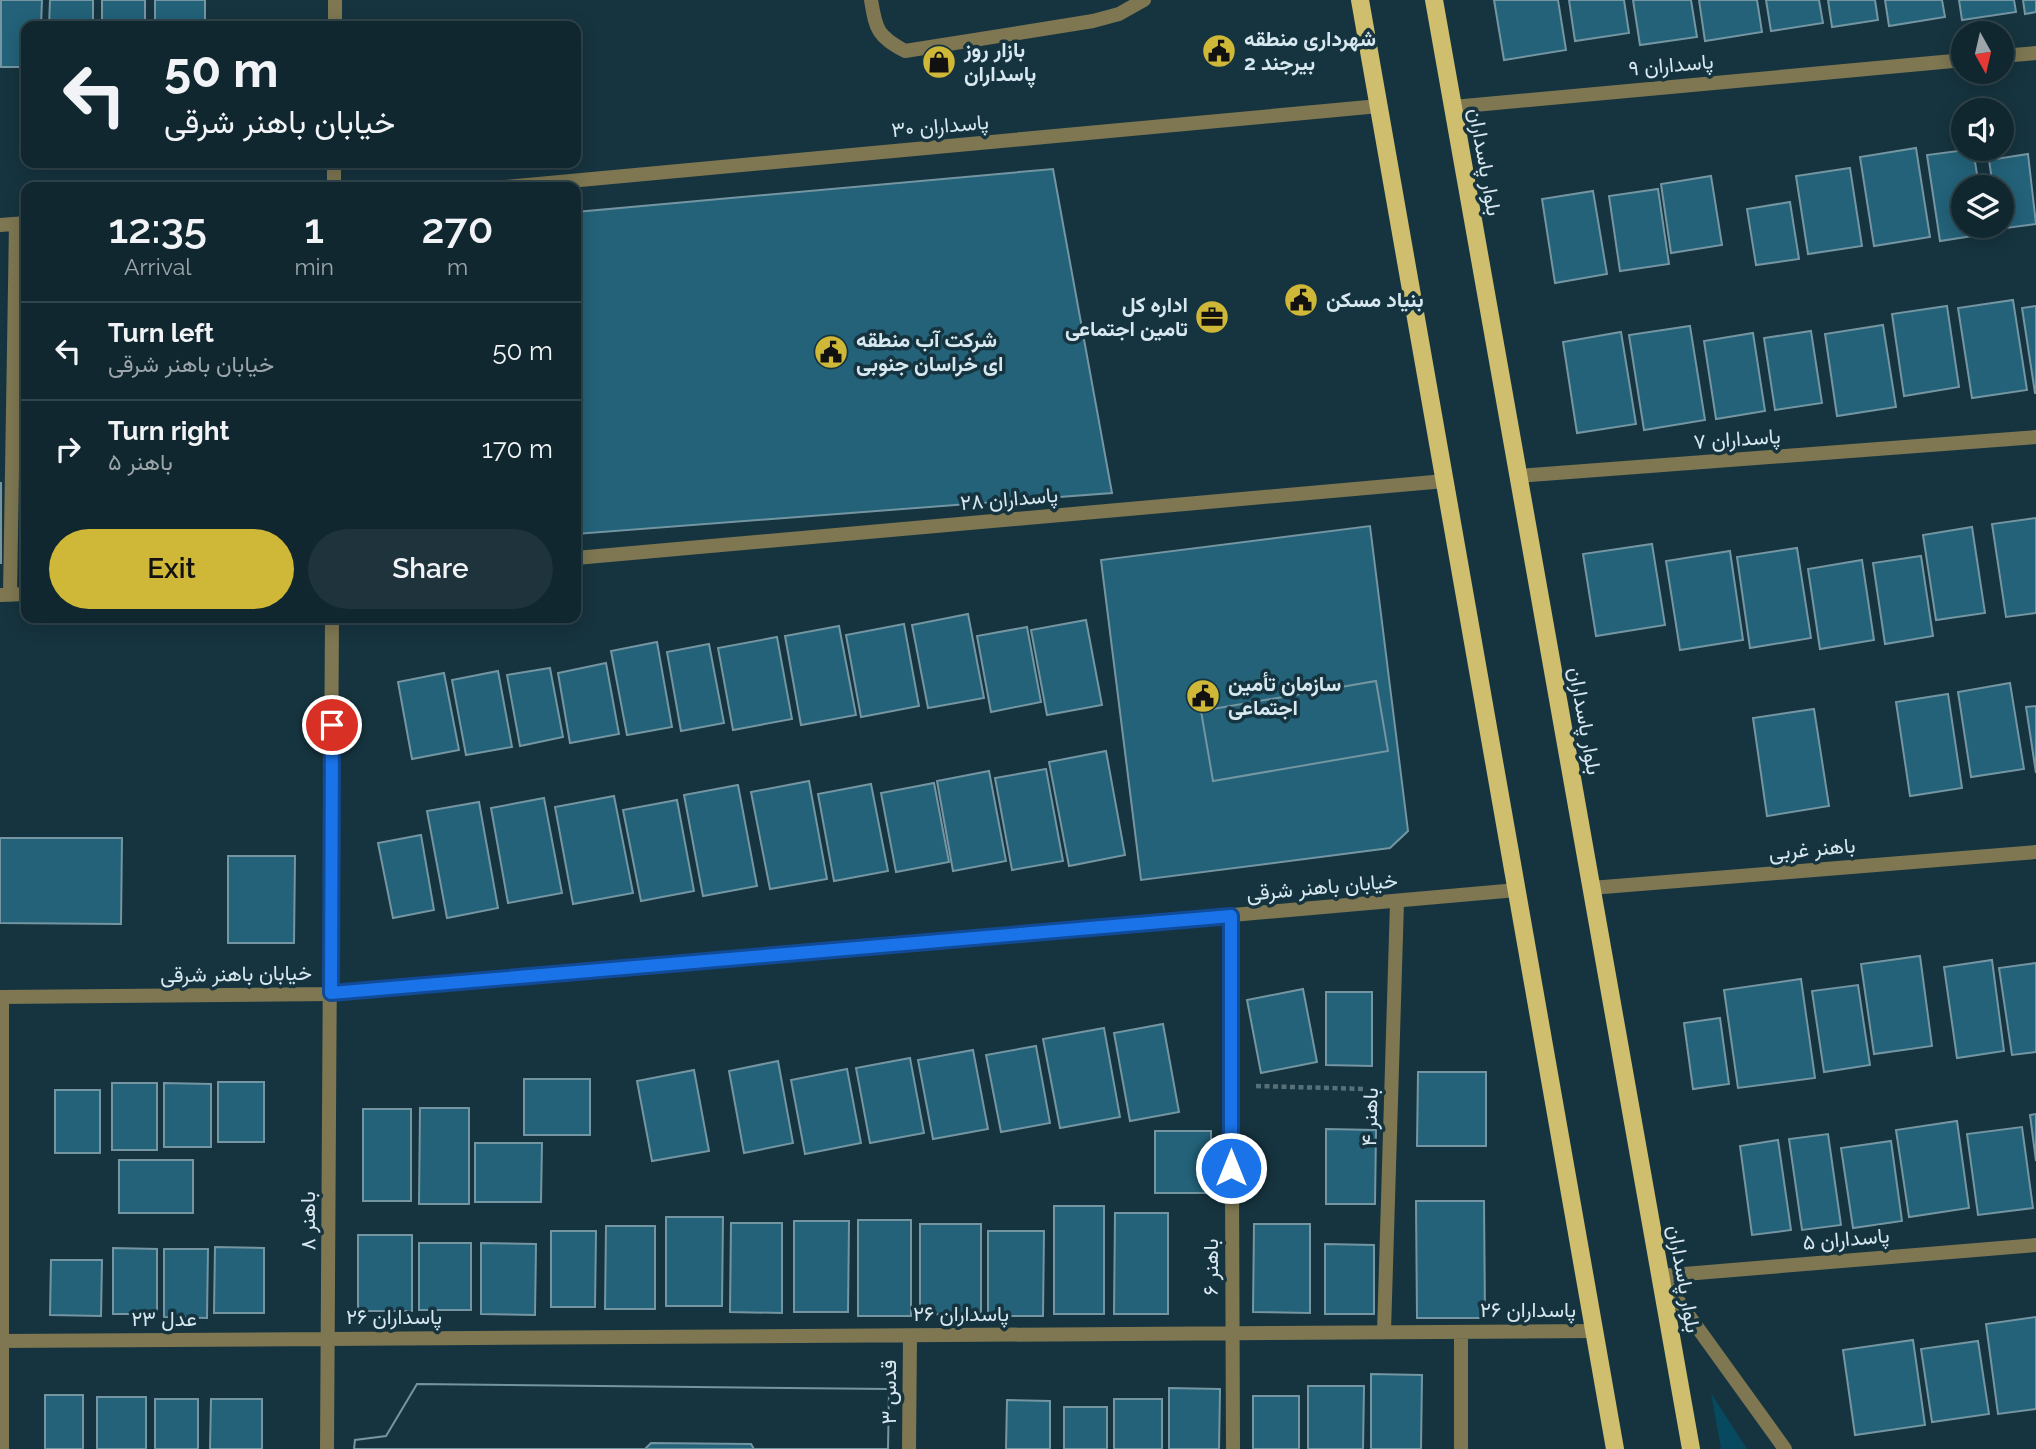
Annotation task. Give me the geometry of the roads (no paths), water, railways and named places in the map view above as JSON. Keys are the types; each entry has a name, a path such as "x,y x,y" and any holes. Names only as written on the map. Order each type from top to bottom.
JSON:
{"main road":[{"path":"1360,0 1615,1449"},
{"name":"بلوار پاسداران","path":"1433,0 1691,1449"}],"street":[{"path":"335,0 335,21"},
{"path":"871,0 875,26 883,39 905,51 1093,21 1119,14 1144,0"},
{"path":"2014,55 2036,53"},
{"name":"پاسداران ۹","path":"1452,107 1951,61"},
{"name":"پاسداران ۳۰","path":"559,182 1380,106"},
{"path":"0,225 21,223 5,595"},
{"name":"پاسداران ۷","path":"1518,476 2036,437"},
{"name":"پاسداران ۲۸","path":"581,558 1445,481"},
{"name":"باهنر ۸","path":"327,1449 332,623"},
{"name":"باهنر غربی","path":"1591,888 2036,852"},
{"name":"خیابان باهنر شرقی","path":"1,997 331,993 1517,890"},
{"name":"باهنر ۴","path":"1384,1332 1397,902"},
{"name":"باهنر ۶","path":"1231,916 1233,1449"},
{"path":"1,997 2,1449"},
{"name":"پاسداران ۵","path":"1660,1276 2036,1245"},
{"path":"1660,1276 1785,1449"},
{"name":"پاسداران ۲۶","path":"328,1339 1595,1331"},
{"path":"1461,1332 1461,1449"},
{"name":"قدس ۳","path":"909,1449 910,1336"},
{"name":"عدل ۲۳","path":"1,1341 328,1339"}],"place":[{"name":"شهرداری منطقه 2 بیرجند","path":"1219,51"},
{"name":"بازار روز پاسداران","path":"939,62"},
{"name":"بنیاد مسکن","path":"1301,300"},
{"name":"اداره کل تامین اجتماعی","path":"1212,317"},
{"name":"شرکت آب منطقه ای خراسان جنوبی","path":"831,352"},
{"name":"سازمان تأمین اجتماعی","path":"1203,696"}]}
